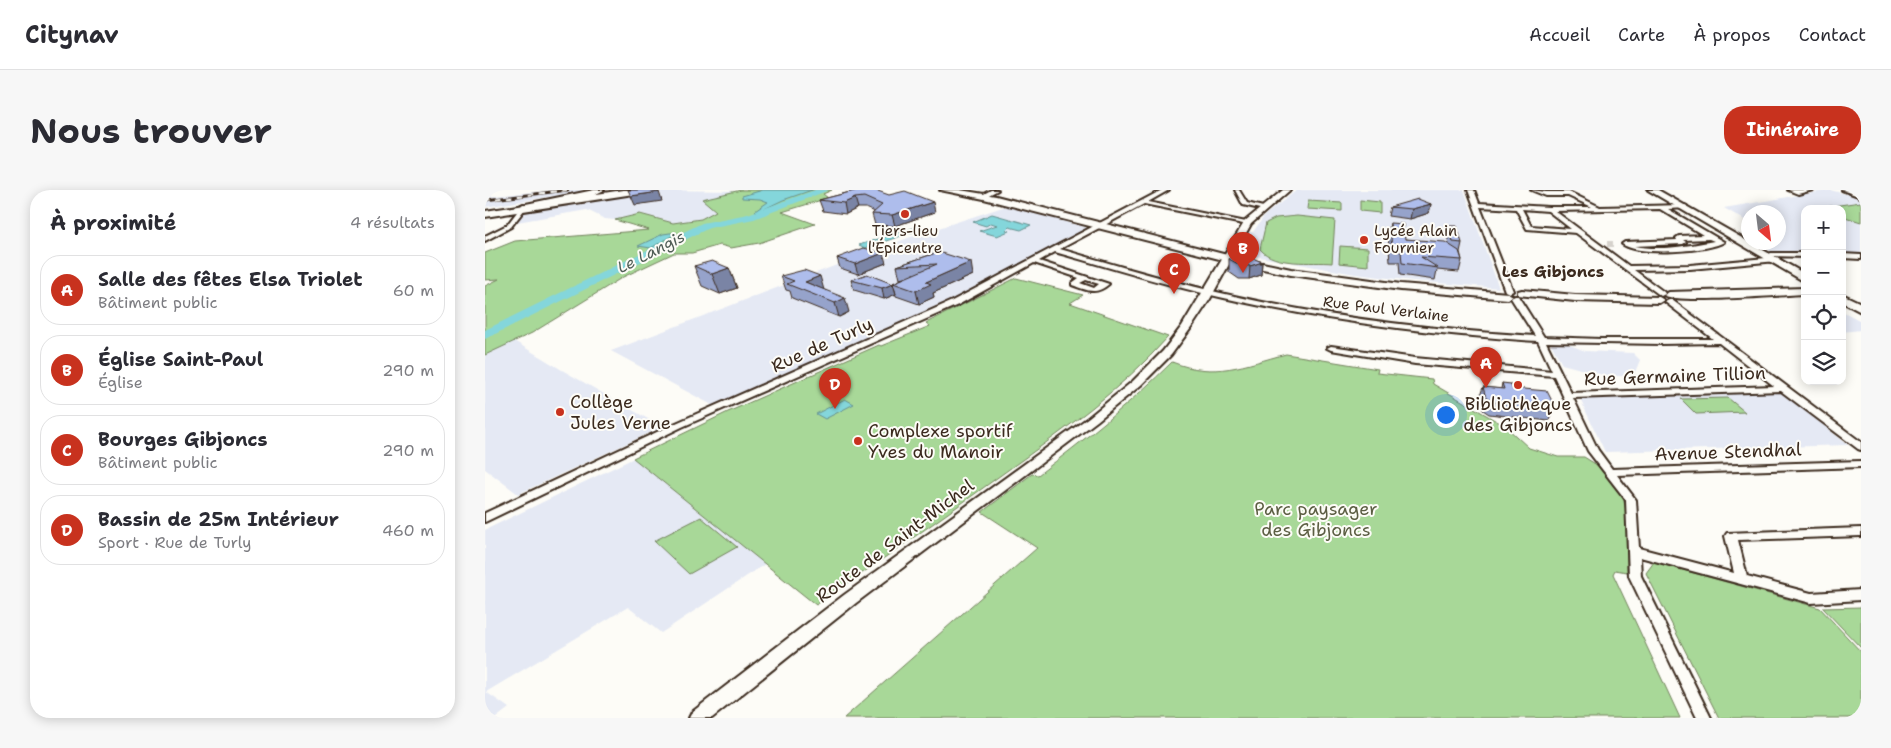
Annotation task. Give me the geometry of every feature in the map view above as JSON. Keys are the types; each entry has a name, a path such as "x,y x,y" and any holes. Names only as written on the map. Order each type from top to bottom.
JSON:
{"main road":[{"path":"524,206 640,190"},
{"path":"944,190 985,196 1099,226 1291,272 1355,281 1453,292 1545,296 1665,298 1801,291"},
{"path":"1652,190 1801,275"},
{"path":"1656,190 1683,207"},
{"path":"485,213 607,191 628,191"},
{"path":"548,204 607,191"},
{"path":"1846,301 1861,310"}],"street":[{"path":"985,196 995,190"},
{"name":"Rue de Turly","path":"485,518 679,425 918,320 1055,250 1166,190"},
{"name":"Route de Saint-Michel","path":"698,718 850,599 1093,419 1137,383 1167,353 1209,293 1249,223 1263,208 1287,190"},
{"path":"1471,190 1503,276 1541,339 1567,396 1605,467 1631,500 1635,576 1704,718"},
{"path":"1534,190 1546,194 1569,194 1600,208"},
{"path":"1791,190 1798,192 1810,190"},
{"path":"1845,190 1861,195"},
{"path":"1237,191 1245,204 1263,208"},
{"path":"1143,202 1249,223"},
{"path":"1476,204 1549,209 1683,207"},
{"path":"485,239 509,226 524,206"},
{"path":"1518,207 1529,228 1578,231"},
{"path":"1625,244 1639,249 1721,242 1661,208"},
{"path":"1549,209 1858,443"},
{"path":"1683,242 1678,238 1728,237"},
{"path":"1615,244 1683,242 1694,245"},
{"path":"1596,244 1607,244"},
{"name":"Rue Paul Verlaine","path":"1055,250 1209,293 1295,311 1373,323 1541,339 1639,342 1721,341"},
{"path":"1629,268 1690,267 1801,255"},
{"path":"1846,256 1861,257"},
{"path":"1033,261 1084,278"},
{"path":"1331,348 1415,361 1558,374"},
{"name":"Rue Germaine Tillion","path":"1567,396 1784,388"},
{"name":"Avenue Stendhal","path":"1605,467 1861,464"},
{"path":"1741,578 1731,536 1861,532"},
{"path":"1634,551 1811,598 1861,595"}],"shaded area":[{"path":"552,190 592,190 485,207 485,197"},
{"path":"653,190 739,191 703,199 716,211 701,219 673,223 640,214 615,220 605,219 587,210 517,222 528,208"},
{"name":"Lycée Alain Fournier","path":"1297,190 1464,190 1499,288 1355,274 1238,253 1250,232 1253,232 1265,215"},
{"path":"1830,190 1861,198 1861,255 1846,254 1846,205 1801,205 1801,253 1773,252 1769,250 1786,250 1786,205 1742,205"},
{"path":"1741,205 1741,218 1724,208"},
{"path":"1006,206 1088,228 951,300 714,406 611,351 908,238"},
{"path":"1846,313 1861,321 1861,330 1846,332"},
{"name":"Collège Jules Verne","path":"514,341 662,427 518,494 485,469 485,355"},
{"path":"1554,342 1565,343 1585,351 1633,353 1640,360 1633,377 1603,375 1562,364 1551,344"},
{"path":"1779,390 1848,445 1605,452 1580,399 1731,395 1729,392"},
{"path":"634,458 765,564 661,633 628,607 486,692 509,708 496,718 485,718 485,530"}],"green space":[{"path":"741,190 832,190 823,194 828,198 782,212 815,224 759,243 731,248 720,245 692,253 674,253 623,277 532,333 485,355 485,286 499,279 485,280 485,253 515,241 649,230 615,220 640,214 673,223 701,219 716,211 702,199"},
{"path":"1360,200 1380,202 1380,213 1360,211"},
{"path":"1308,201 1342,203 1342,211 1307,209"},
{"path":"1861,202 1861,222 1846,217 1846,205 1840,205"},
{"path":"1297,216 1335,220 1332,263 1284,261 1267,255 1260,249 1266,223 1276,218"},
{"path":"1340,246 1368,248 1368,266 1339,263"},
{"name":"Complexe sportif Yves du Manoir","path":"1016,278 1083,295 1070,303 1168,337 1131,374 1071,424 816,605 633,458 728,412 879,345 881,346 930,326 926,323"},
{"name":"Parc paysager des Gibjoncs","path":"1286,354 1378,369 1377,373 1432,379 1433,384 1505,426 1529,448 1558,457 1584,457 1597,465 1623,498 1626,510 1627,572 1615,570 1613,574 1680,718 844,718 1037,548 982,512 1032,474 1038,475 1073,448 1124,406 1172,362 1188,367 1216,370 1243,366"},
{"path":"1728,398 1745,412 1696,414 1681,399"},
{"path":"701,517 737,547 689,574 654,541"},
{"path":"1654,562 1820,608 1861,652 1861,718 1719,718 1646,573"},
{"path":"1861,607 1861,648 1823,608"}],"water":[{"path":"763,190 812,190 783,200 758,212 755,211 768,202 760,199 742,198 742,196"},
{"path":"992,214 1031,225 1021,230 1009,227 1006,230 1009,231 997,236 979,231 997,225 991,223 986,226 973,222"},
{"path":"913,228 919,230 865,248 859,245"},
{"path":"677,233 651,248 638,246 663,234"},
{"path":"845,399 854,404 825,419 816,414"}],"building":[{"path":"628,190 658,190 659,192 631,196"},
{"path":"858,190 875,190 889,195 905,191 933,202 892,215 872,214 882,205 864,197 855,198 844,203 819,200"},
{"path":"1418,199 1431,204 1412,209 1390,207"},
{"path":"1390,223 1403,224 1405,239 1445,242 1459,251 1462,260 1421,257 1438,268 1402,263 1401,251 1392,250"},
{"path":"1449,226 1457,226 1462,243 1453,242"},
{"path":"864,248 883,253 855,264 837,258"},
{"path":"1234,251 1239,256 1250,257 1262,262 1250,266 1240,265 1229,259"},
{"path":"939,252 971,262 926,282 931,284 916,291 893,283 937,264 897,266"},
{"path":"712,261 729,268 712,274 694,266"},
{"path":"804,270 820,276 805,282 845,298 835,303 787,284 794,281 781,276"},
{"path":"867,274 893,284 882,288 851,280"},
{"path":"1502,383 1511,384 1512,388 1547,391 1554,408 1493,402 1486,398 1483,387 1504,389"}],"waterway":[{"name":"Le Langis","path":"485,335 706,225 750,217 824,190"}],"tunnel":[{"path":"1607,244 1615,244"}],"railway":[{"path":"485,200 568,190"}],"place":[{"name":"Tiers-lieu l'Épicentre","path":"905,214"},
{"name":"Lycée Alain Fournier","path":"1364,240"},
{"name":"Église Saint-Paul","path":"1243,273"},
{"name":"Bourges Gibjoncs","path":"1174,294"},
{"name":"Bibliothèque des Gibjoncs","path":"1518,385"},
{"name":"Salle des fêtes Elsa Triolet","path":"1486,388"},
{"name":"Bassin de 25m Intérieur","path":"835,409"},
{"name":"Collège Jules Verne","path":"560,412"},
{"name":"Complexe sportif Yves du Manoir","path":"858,441"}],"district":[{"name":"Les Gibjoncs","path":"1553,271"}]}
